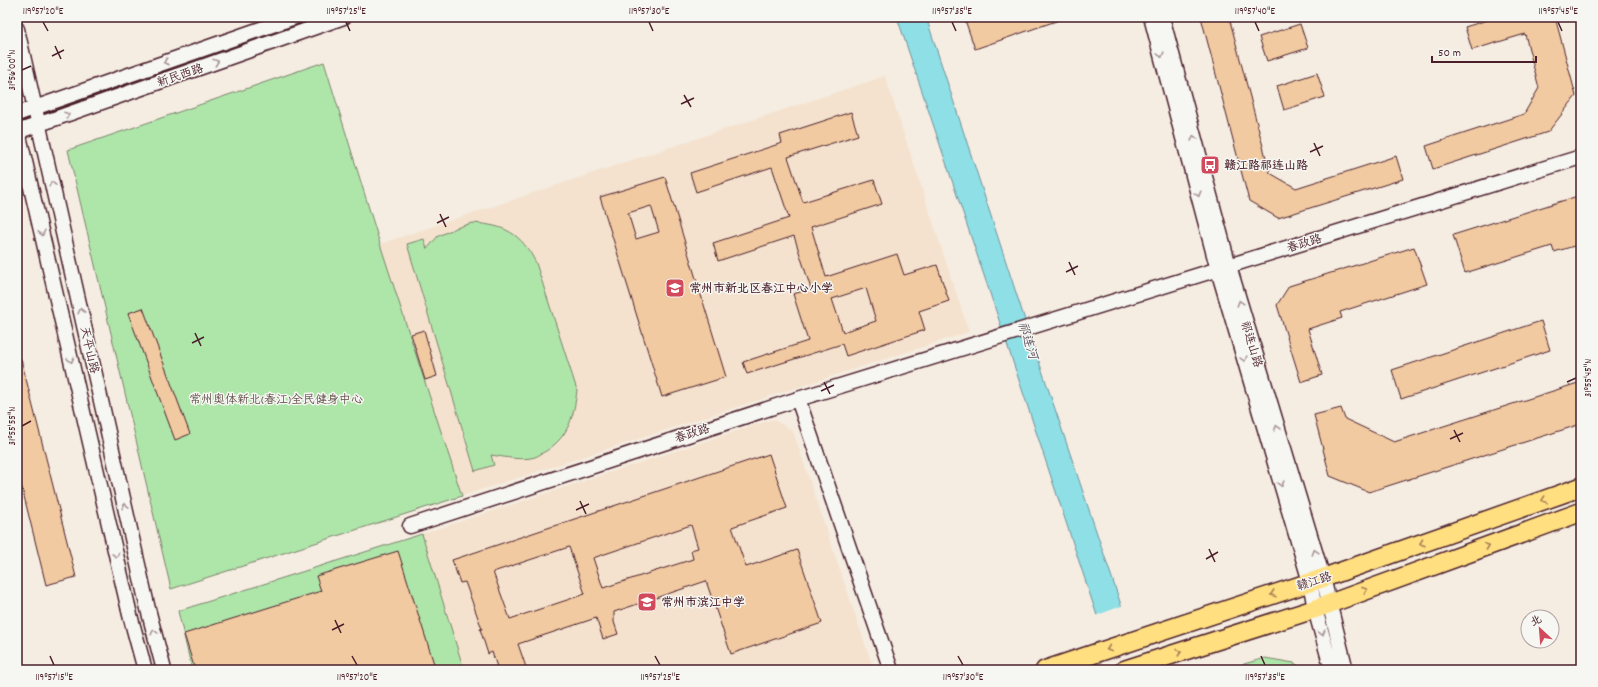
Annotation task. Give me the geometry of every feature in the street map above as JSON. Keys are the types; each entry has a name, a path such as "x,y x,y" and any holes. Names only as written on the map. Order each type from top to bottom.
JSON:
{"main road":[{"name":"赣江路","path":"1045,670 1316,580 1581,487"},
{"path":"1124,670 1322,606 1581,512"}],"street":[{"name":"新民西路","path":"17,114 295,17"},
{"name":"新民西路","path":"17,130 39,125 344,17"},
{"name":"祁连山路","path":"1151,17 1223,268 1316,580 1322,606 1332,670"},
{"name":"祁连山路","path":"1162,17 1223,268"},
{"name":"天平山路","path":"17,29 146,601 164,670"},
{"name":"天平山路","path":"17,130 144,670"},
{"name":"春政路","path":"410,526 798,399 1581,157"},
{"path":"798,399 891,670"},
{"name":"祁连山路","path":"1322,606 1346,670"}],"shaded area":[{"name":"常州市新北区春江中心小学","path":"885,76 969,332 462,496 380,244"},
{"name":"常州市滨江中学","path":"773,419 793,431 874,670 464,670 422,534"}],"green space":[{"name":"常州奥体新北(春江)全民健身中心","path":"324,62 380,244 462,496 171,589 68,150"},
{"path":"472,223 494,226 511,232 524,244 530,253 536,263 577,390 569,425 554,445 535,457 525,459 491,455 494,465 475,471 407,244 424,239 427,249 438,236"},
{"path":"422,534 464,670 192,670 178,611"},
{"path":"1265,658 1294,663 1305,670 1223,670"}],"water":[{"name":"祁连河","path":"897,17 926,17 1022,311 1143,670 1115,670"}],"pier":[{"path":"1124,605 1145,670 1113,670 1095,616"}],"building":[{"path":"974,17 1062,17 1062,19 975,49 965,20"},
{"path":"1201,17 1229,17 1270,173 1296,188 1396,156 1403,179 1278,218 1249,201"},
{"path":"1497,17 1555,17 1576,96 1548,132 1433,169 1426,146 1524,114 1539,88 1525,34 1472,50 1465,27"},
{"path":"1300,24 1308,48 1267,61 1259,37"},
{"path":"1317,73 1325,97 1284,110 1277,86"},
{"path":"851,112 858,135 788,157 803,202 874,180 882,204 811,227 826,277 897,254 904,275 937,265 949,301 919,311 925,330 846,356 842,344 747,374 743,362 808,341 793,294 811,289 794,236 718,261 713,243 789,218 772,167 696,192 690,173 782,143 780,135","holes":["866,288 876,321 843,332 832,299"]},
{"path":"665,177 726,377 662,397 600,197","holes":["651,206 659,232 636,239 628,213"]},
{"path":"1581,195 1581,244 1554,252 1552,246 1465,273 1453,235"},
{"path":"1414,247 1427,284 1340,312 1342,318 1308,329 1322,375 1301,382 1277,305 1289,286"},
{"path":"143,308 190,434 175,440 128,313"},
{"path":"1541,321 1550,350 1401,399 1392,370"},
{"path":"424,330 437,376 425,380 411,334"},
{"path":"17,359 21,359 76,577 46,585 17,468"},
{"path":"1581,382 1581,424 1369,492 1330,476 1314,415 1341,408 1345,419 1394,442"},
{"path":"769,454 787,508 732,527 746,567 797,550 822,623 731,654 706,581 614,612 614,622 618,634 603,639 596,618 518,644 527,670 498,670 492,652 488,654 480,629 482,629 465,582 460,583 452,560","holes":["691,525 698,548 691,550 693,559 603,588 593,558","569,547 585,594 510,619 493,572"]},
{"path":"398,551 436,670 195,670 184,634 321,591 316,576"}],"place":[{"name":"赣江路祁连山路","path":"1210,165"},
{"name":"常州市新北区春江中心小学","path":"675,288"},
{"name":"常州市滨江中学","path":"647,602"}]}
